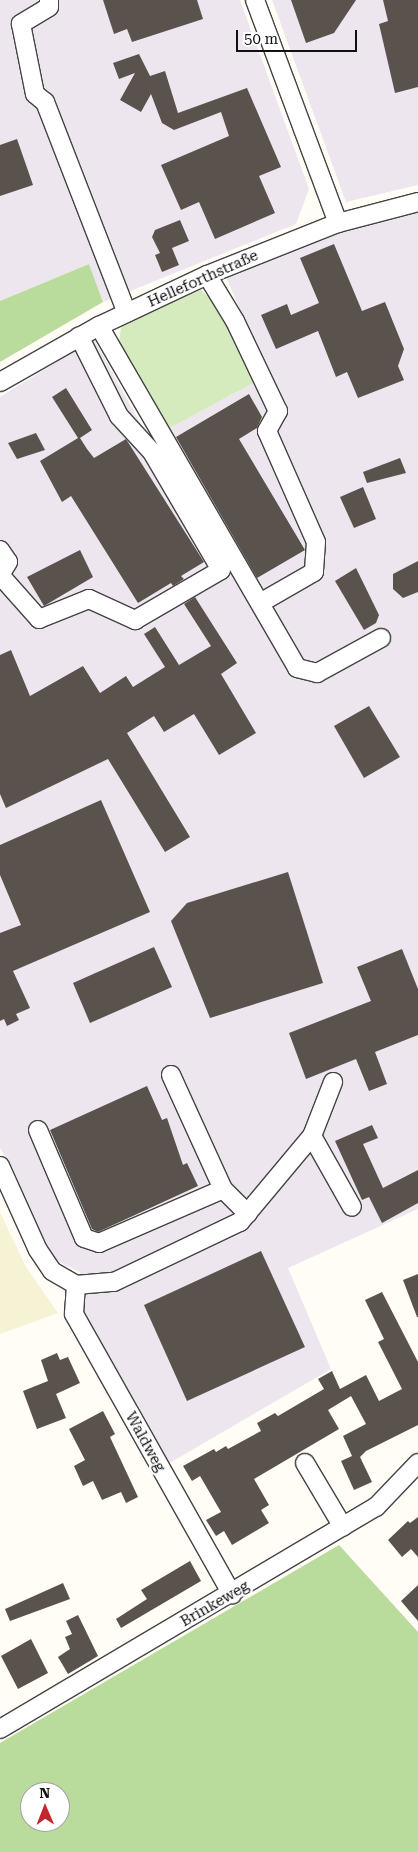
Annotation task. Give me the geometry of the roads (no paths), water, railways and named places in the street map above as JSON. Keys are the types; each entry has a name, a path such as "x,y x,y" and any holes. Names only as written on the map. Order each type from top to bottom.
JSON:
{"street":[{"path":"49,0 49,6 21,24 35,94 45,102 127,313"},
{"path":"255,0 338,223"},
{"name":"Helleforthstraße","path":"0,382 79,336 207,275 338,223 418,202"},
{"path":"207,275 235,321 278,411 267,431 316,542 314,572 260,603"},
{"path":"99,326 297,668 317,672 381,638"},
{"path":"0,550 8,562 0,575 38,619 89,599 135,620 221,570 152,452 119,416 79,336"},
{"path":"171,1076 223,1189 248,1214"},
{"path":"0,1166 38,1250 52,1271 76,1285 114,1282 240,1222 273,1187 312,1136 333,1082"},
{"path":"38,1130 84,1238 91,1241 99,1243 223,1189"},
{"path":"312,1136 352,1208"},
{"name":"Waldweg","path":"76,1285 74,1314 232,1594"},
{"name":"Brinkeweg","path":"0,1729 232,1594 376,1507 418,1462"},
{"path":"305,1463 343,1527"}]}
